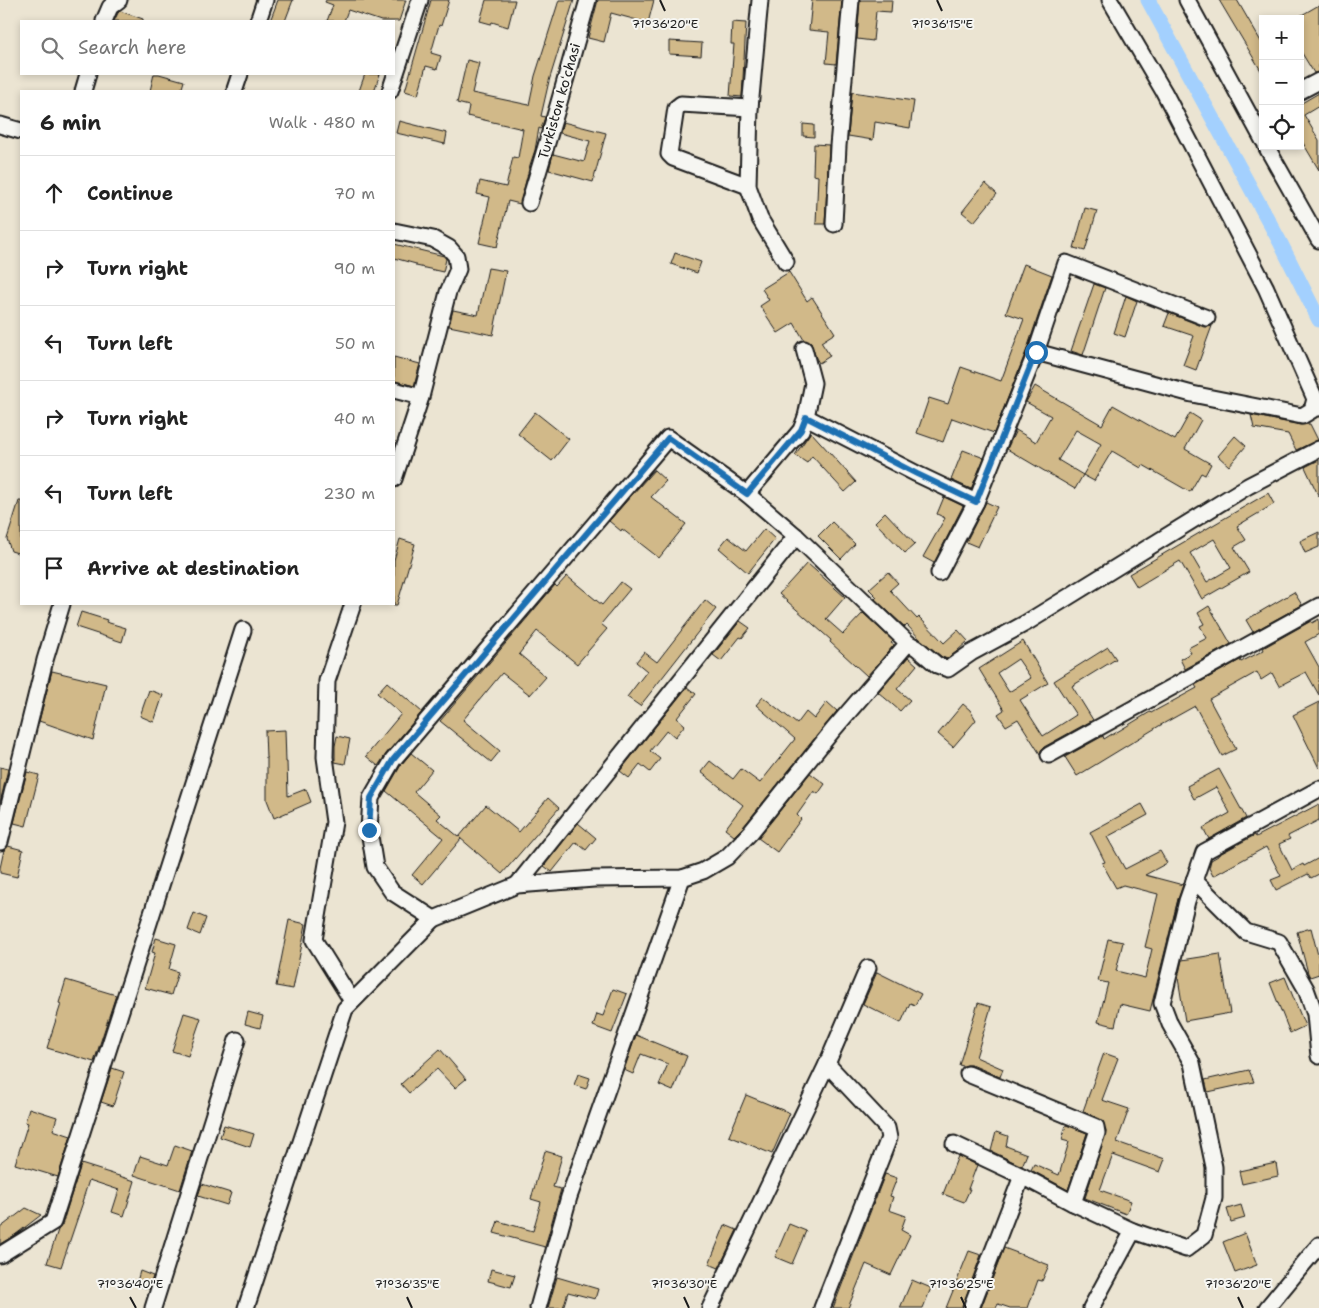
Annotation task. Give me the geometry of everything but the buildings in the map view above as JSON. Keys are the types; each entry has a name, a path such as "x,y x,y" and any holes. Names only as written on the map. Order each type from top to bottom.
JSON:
{"street":[{"path":"104,20 110,7 119,0"},
{"path":"258,20 265,0"},
{"path":"390,90 420,0"},
{"name":"Turkiston koʻchasi","path":"529,203 588,0"},
{"path":"760,0 750,108 748,186 760,219 786,262"},
{"path":"834,224 838,146 851,0"},
{"path":"1036,352 1192,394 1302,416 1312,410 1317,404 1266,288 1164,92 1110,0"},
{"path":"1190,1 1257,115"},
{"path":"83,90 88,75"},
{"path":"235,89 240,75"},
{"path":"1304,89 1319,81"},
{"path":"748,186 673,158 669,154 676,108 681,104 750,108"},
{"path":"0,125 20,131"},
{"path":"1268,150 1319,240"},
{"path":"395,231 433,239 449,248 456,256 458,269 448,292 421,397 395,476"},
{"path":"939,573 976,502 1036,352 1066,264 1207,318"},
{"path":"747,494 801,430 806,417 813,383 804,349"},
{"path":"395,390 421,397"},
{"path":"806,417 976,502"},
{"path":"434,918 392,892 375,867 369,830 371,798 393,760 668,438 747,494 796,536 908,642 937,665 948,669 971,653 1026,623 1248,486 1319,449"},
{"path":"517,885 796,536"},
{"path":"0,842 45,660 62,605"},
{"path":"352,1001 314,940 334,822 325,757 328,681 353,605"},
{"path":"1049,755 1319,606"},
{"path":"0,1255 53,1222 243,630"},
{"path":"246,1308 345,1009 434,918 517,885 594,879 682,878 703,871 728,857 751,832 833,730 908,642"},
{"path":"954,1144 1133,1231 1186,1249 1204,1234 1214,1198 1214,1167 1192,1063 1170,1024 1162,1003 1187,901 1204,852 1319,788"},
{"path":"538,1308 570,1198 682,878"},
{"path":"1194,880 1246,932 1279,942 1313,987 1319,1056"},
{"path":"710,1308 826,1064 868,968"},
{"path":"153,1308 237,1040"},
{"path":"822,1308 890,1138 887,1128 826,1064"},
{"path":"968,1074 1096,1127 1097,1133 1073,1203"},
{"path":"971,1308 1022,1176"},
{"path":"1091,1308 1133,1231"},
{"path":"1266,1308 1319,1245"}],"waterway":[{"path":"1148,0 1280,242 1319,320"}],"route":[{"path":"369,830 371,798 393,760 668,438 747,494 801,430 806,417 976,502 1036,352"}]}
